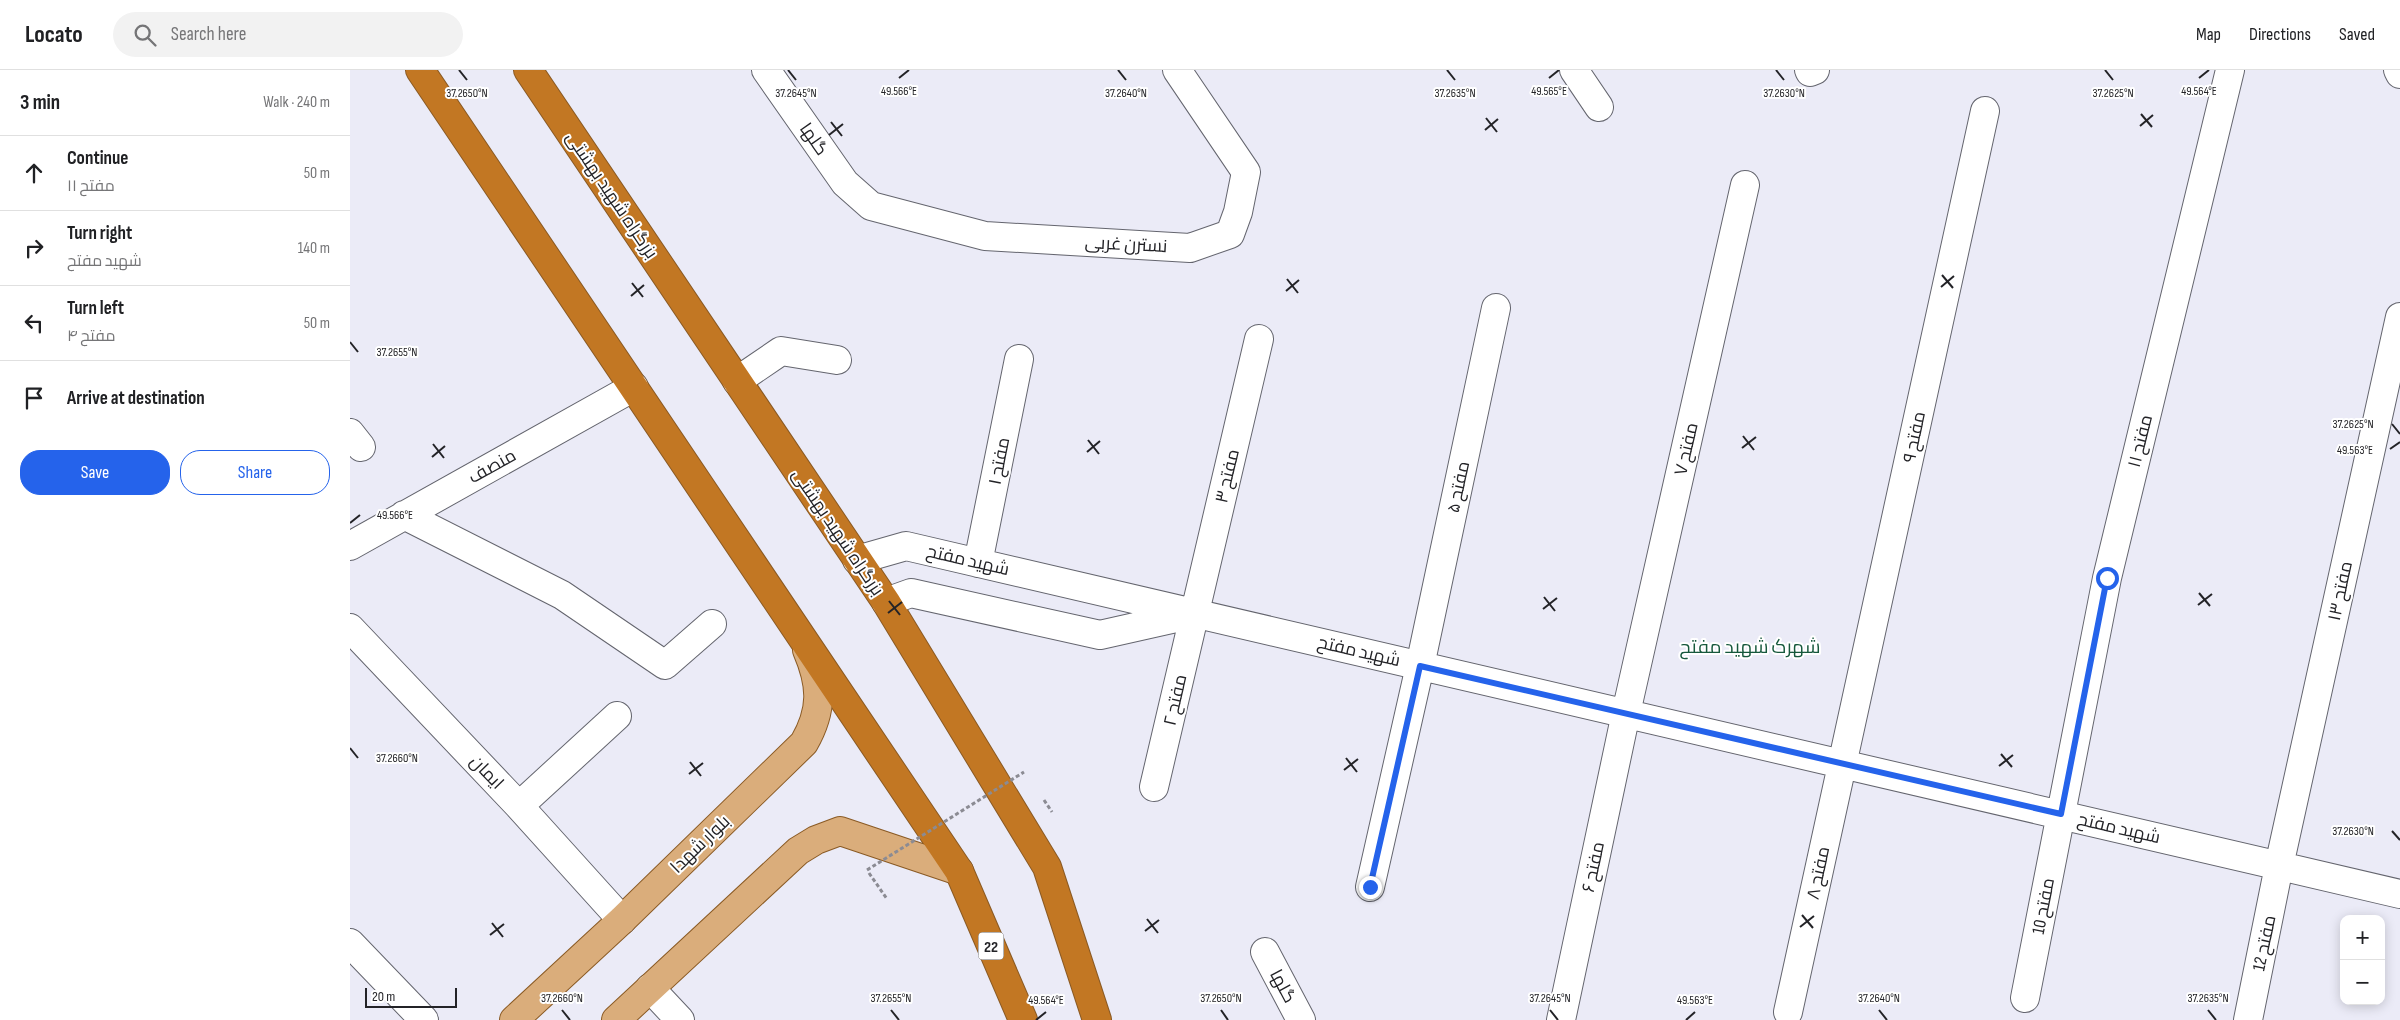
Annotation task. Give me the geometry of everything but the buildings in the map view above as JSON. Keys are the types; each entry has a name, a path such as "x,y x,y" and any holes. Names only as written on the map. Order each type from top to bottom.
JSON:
{"highway":[{"path":"420,70 959,871"},
{"name":"بزرگراه شهید بهشتی","path":"528,70 886,602 1047,867 1097,1020"},
{"name":"22","path":"959,871 1023,1020"}],"main road":[{"name":"بلوار شهدا","path":"514,1020 622,920 804,743 818,712 819,693 812,662 802,637"},
{"path":"616,1020 798,851 816,840 840,831 959,871"}],"street":[{"name":"گلها","path":"766,70 845,183"},
{"name":"نسترن غربی","path":"845,183 871,206 985,236 1190,248 1230,234 1238,212 1246,172 1177,70"},
{"path":"1574,70 1599,107"},
{"path":"1809,70 1810,72 1815,70"},
{"name":"مفتح ۱۱","path":"2061,814 2107,578 2230,70"},
{"path":"2398,70 2400,74"},
{"name":"مفتح ۹","path":"1842,764 1985,110"},
{"name":"مفتح ۷","path":"1626,714 1745,185"},
{"name":"مفتح ۵","path":"1370,887 1420,666 1496,308"},
{"name":"مفتح ۱۳","path":"2280,866 2400,317"},
{"name":"مفتح ۳","path":"1196,613 1259,339"},
{"path":"737,381 781,352 837,360"},
{"name":"مفتح ۱","path":"978,563 1019,359"},
{"name":"منصف","path":"350,546 634,387"},
{"path":"404,515 562,595 665,665 712,624"},
{"name":"شهید مفتح","path":"857,560 906,546 2400,894"},
{"name":"شهید مفتح","path":"886,602 911,593 1100,635 1196,613"},
{"name":"مفتح ۲","path":"1154,787 1196,613"},
{"name":"ایمان","path":"350,628 519,806 622,920"},
{"name":"مفتح ۶","path":"1561,1020 1626,714"},
{"path":"519,806 617,716"},
{"name":"مفتح ۸","path":"1788,1012 1842,764"},
{"name":"مفتح 10","path":"2025,998 2061,814"},
{"name":"مفتح 12","path":"2248,1020 2280,866"},
{"path":"350,943 424,1020"},
{"name":"گلها","path":"1266,952 1301,1020"},
{"path":"650,988 680,1020"}],"path":[{"path":"887,899 867,870 1024,772"}],"district":[{"name":"شهرک شهید مفتح","path":"1750,646"}],"route":[{"path":"1370,887 1420,666 2061,814 2107,578"}]}
